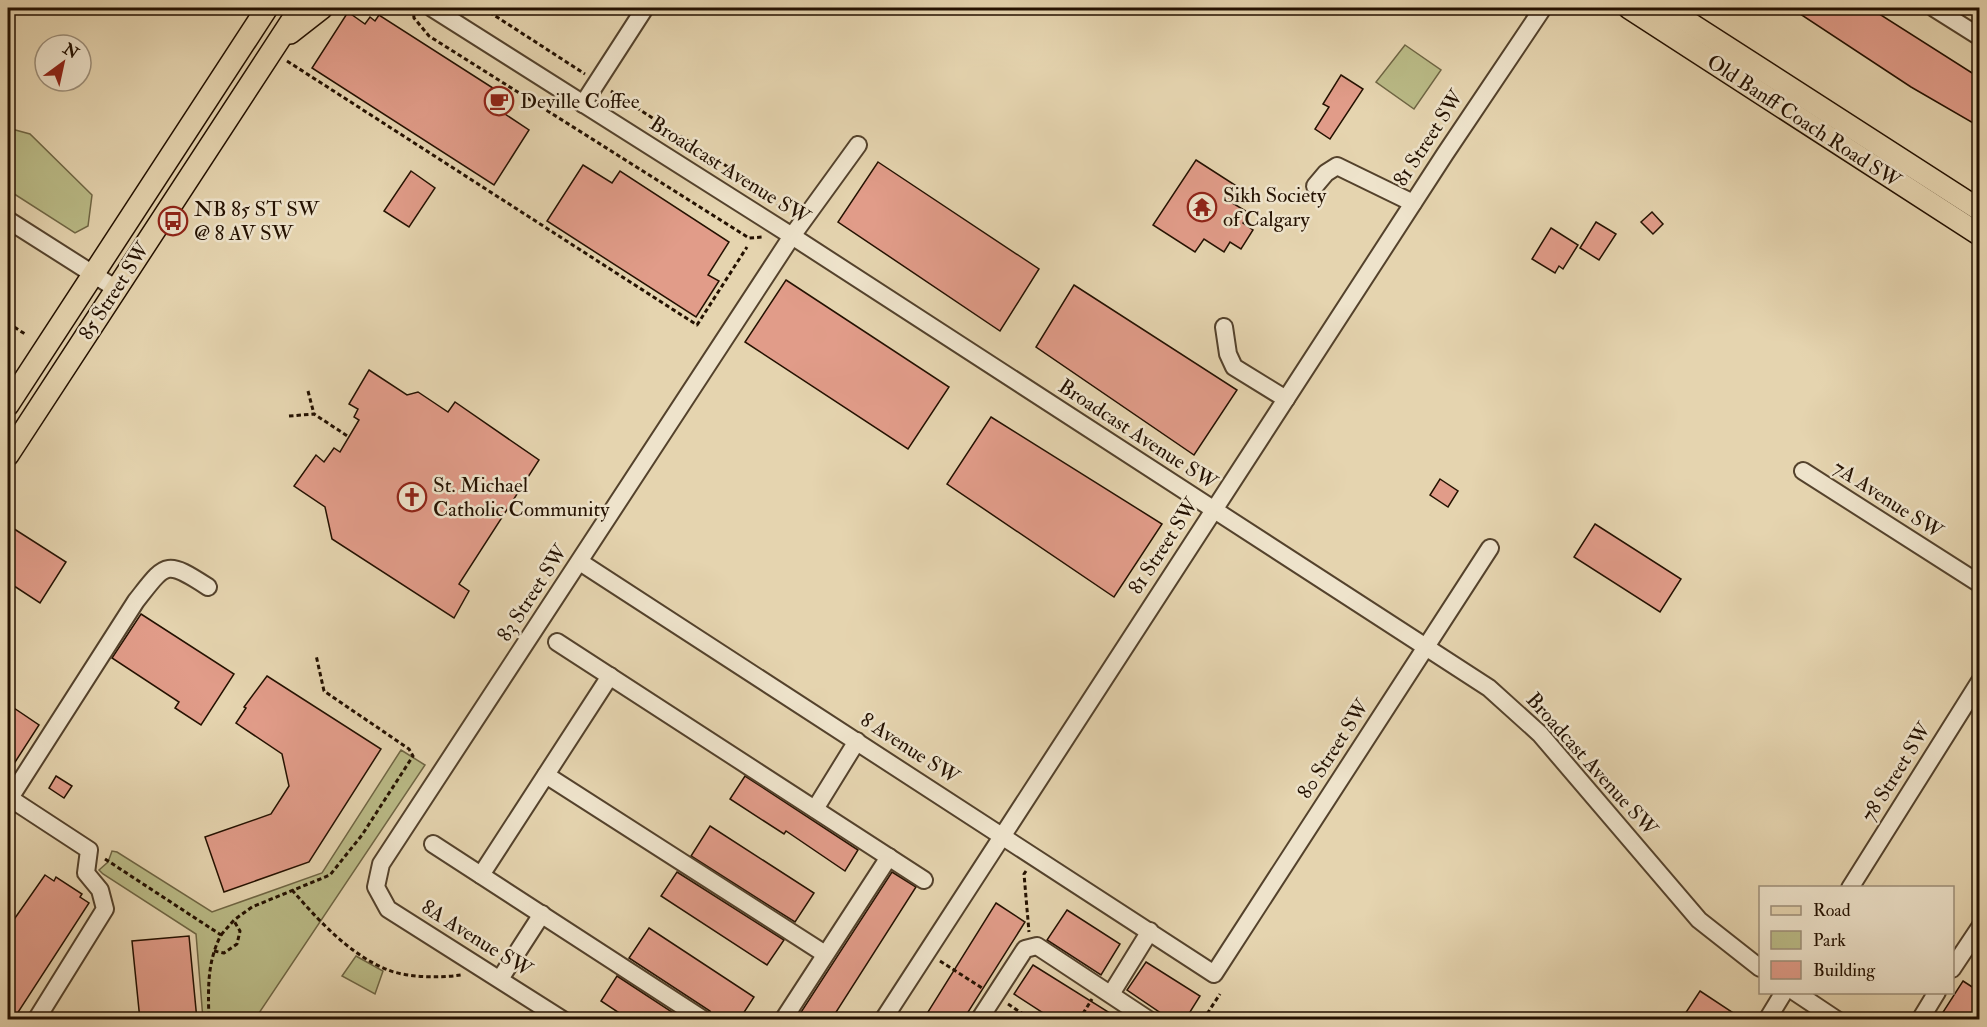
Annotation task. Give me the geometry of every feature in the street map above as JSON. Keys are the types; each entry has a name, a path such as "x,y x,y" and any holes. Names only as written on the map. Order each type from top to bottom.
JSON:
{"main road":[{"name":"85 Street SW","path":"8,405 267,8"},
{"name":"85 Street SW","path":"8,455 115,288 280,52 300,8"},
{"path":"280,52 322,8"},
{"name":"Old Banff Coach Road SW","path":"1629,8 1980,235"},
{"name":"Old Banff Coach Road SW","path":"1666,8 1980,210"}],"street":[{"name":"Broadcast Avenue SW","path":"432,8 792,236 1489,688 1540,734 1699,920 1759,966"},
{"path":"583,104 645,8"},
{"name":"81 Street SW","path":"883,1020 1413,203 1543,8"},
{"path":"1938,9 1980,37"},
{"name":"83 Street SW","path":"376,887 381,864 792,236 858,145"},
{"path":"1315,186 1326,173 1337,166 1413,203"},
{"path":"8,220 115,288"},
{"path":"1224,327 1228,354 1234,367 1286,399"},
{"name":"7A Avenue SW","path":"1803,471 1980,584"},
{"name":"80 Street SW","path":"1214,974 1490,548"},
{"name":"8 Avenue SW","path":"580,562 1214,974"},
{"path":"36,1020 105,909 100,890 86,873 89,850 8,798 136,601 160,570 172,567 184,571 208,587"},
{"path":"557,642 924,880"},
{"path":"481,875 610,676"},
{"name":"78 Street SW","path":"1851,886 1980,681"},
{"path":"815,809 857,741"},
{"path":"546,775 825,954"},
{"path":"433,844 704,1020"},
{"path":"783,1020 889,857"},
{"name":"8A Avenue SW","path":"376,887 388,909 563,1020"},
{"path":"500,979 542,915"},
{"path":"1954,967 1980,927"},
{"path":"1111,994 1150,931"},
{"path":"978,1020 1025,949 1030,946 1044,949 1149,1020"},
{"path":"1767,1020 1783,994"},
{"path":"1797,994 1837,1020"},
{"path":"1920,1020 1936,994"}],"path":[{"path":"280,52 697,325 747,247"},
{"path":"8,323 25,334"},
{"path":"308,391 314,414"},
{"path":"289,416 314,414 349,437"},
{"path":"209,1020 208,983 214,951 221,935 234,920 261,902 324,879 338,868 413,756 409,749 324,691 316,655"},
{"path":"89,850 221,935"},
{"path":"1030,946 1024,874 1035,857"},
{"path":"292,890 330,930 361,954 388,970 437,977 468,974"},
{"path":"214,951 224,953 237,944 240,931 234,920"},
{"path":"926,952 1032,1020"},
{"path":"1203,1020 1220,994"}],"green space":[{"path":"1405,45 1441,70 1414,109 1376,82"},
{"path":"8,128 30,134 92,195 88,226 75,233 8,190"},
{"path":"401,750 425,765 255,1019 203,1019 196,934 103,874 99,870 108,862 112,851 212,912 322,873"},
{"path":"356,956 383,971 375,994 342,976"}],"building":[{"path":"1791,8 1870,8 1980,78 1980,127 1911,87"},
{"path":"348,12 365,24 370,17 375,21 379,15 510,99 502,112 529,130 494,185 312,68"},
{"path":"1341,75 1363,89 1330,139 1315,129 1329,107 1323,104"},
{"name":"Sikh Society of Calgary","path":"1196,160 1238,187 1229,201 1249,213 1243,223 1253,230 1241,249 1230,242 1224,252 1204,239 1195,252 1153,225"},
{"path":"878,162 1039,269 1000,331 838,222"},
{"path":"583,165 612,183 620,171 729,242 708,275 719,281 696,317 547,221"},
{"path":"411,171 435,188 409,227 384,211"},
{"path":"1652,212 1663,224 1653,234 1641,222"},
{"path":"1596,222 1616,234 1599,260 1580,248"},
{"path":"1551,228 1578,245 1563,269 1559,266 1555,273 1532,259"},
{"path":"786,280 949,387 908,449 745,342"},
{"path":"1074,285 1237,390 1194,455 1036,347"},
{"name":"St. Michael Catholic Community","path":"369,370 407,395 418,392 448,412 455,402 539,460 459,584 469,591 454,618 332,539 325,507 294,486 316,455 324,462 334,448 340,452 359,420 354,417 358,409 349,404"},
{"path":"991,417 1162,524 1114,597 947,484"},
{"path":"1440,479 1458,491 1448,507 1430,495"},
{"path":"1595,524 1681,579 1660,612 1574,557"},
{"path":"8,525 66,562 40,603 8,582"},
{"path":"141,614 234,674 201,725 175,708 179,702 112,658"},
{"path":"267,676 381,749 309,862 224,892 205,837 271,814 289,786 282,754 236,723 246,708 244,707"},
{"path":"8,704 39,725 8,773"},
{"path":"56,776 72,786 64,798 49,788"},
{"path":"745,776 858,850 845,871 786,831 784,834 730,799"},
{"path":"710,826 814,893 795,922 691,856"},
{"path":"677,872 784,940 767,965 661,896"},
{"path":"892,872 916,887 831,1020 796,1020"},
{"path":"45,875 54,881 56,877 82,894 80,897 89,903 13,1020 8,1020 8,928"},
{"path":"996,903 1025,922 963,1020 923,1020"},
{"path":"1067,910 1120,944 1101,975 1047,940"},
{"path":"649,928 754,997 739,1020 714,1020 710,1011 629,958"},
{"path":"189,936 197,1020 140,1020 132,941"},
{"path":"1146,962 1200,996 1185,1020 1171,1020 1127,990"},
{"path":"1033,965 1121,1020 1054,1020 1014,994"},
{"path":"617,976 684,1020 630,1020 601,1001"},
{"path":"1963,981 1980,992 1980,1020 1938,1020"},
{"path":"1700,991 1744,1020 1681,1020"}],"place":[{"name":"Deville Coffee","path":"499,101"},
{"name":"Sikh Society of Calgary","path":"1202,207"},
{"name":"NB 85 ST SW @ 8 AV SW","path":"173,221"},
{"name":"St. Michael Catholic Community","path":"412,497"}]}
